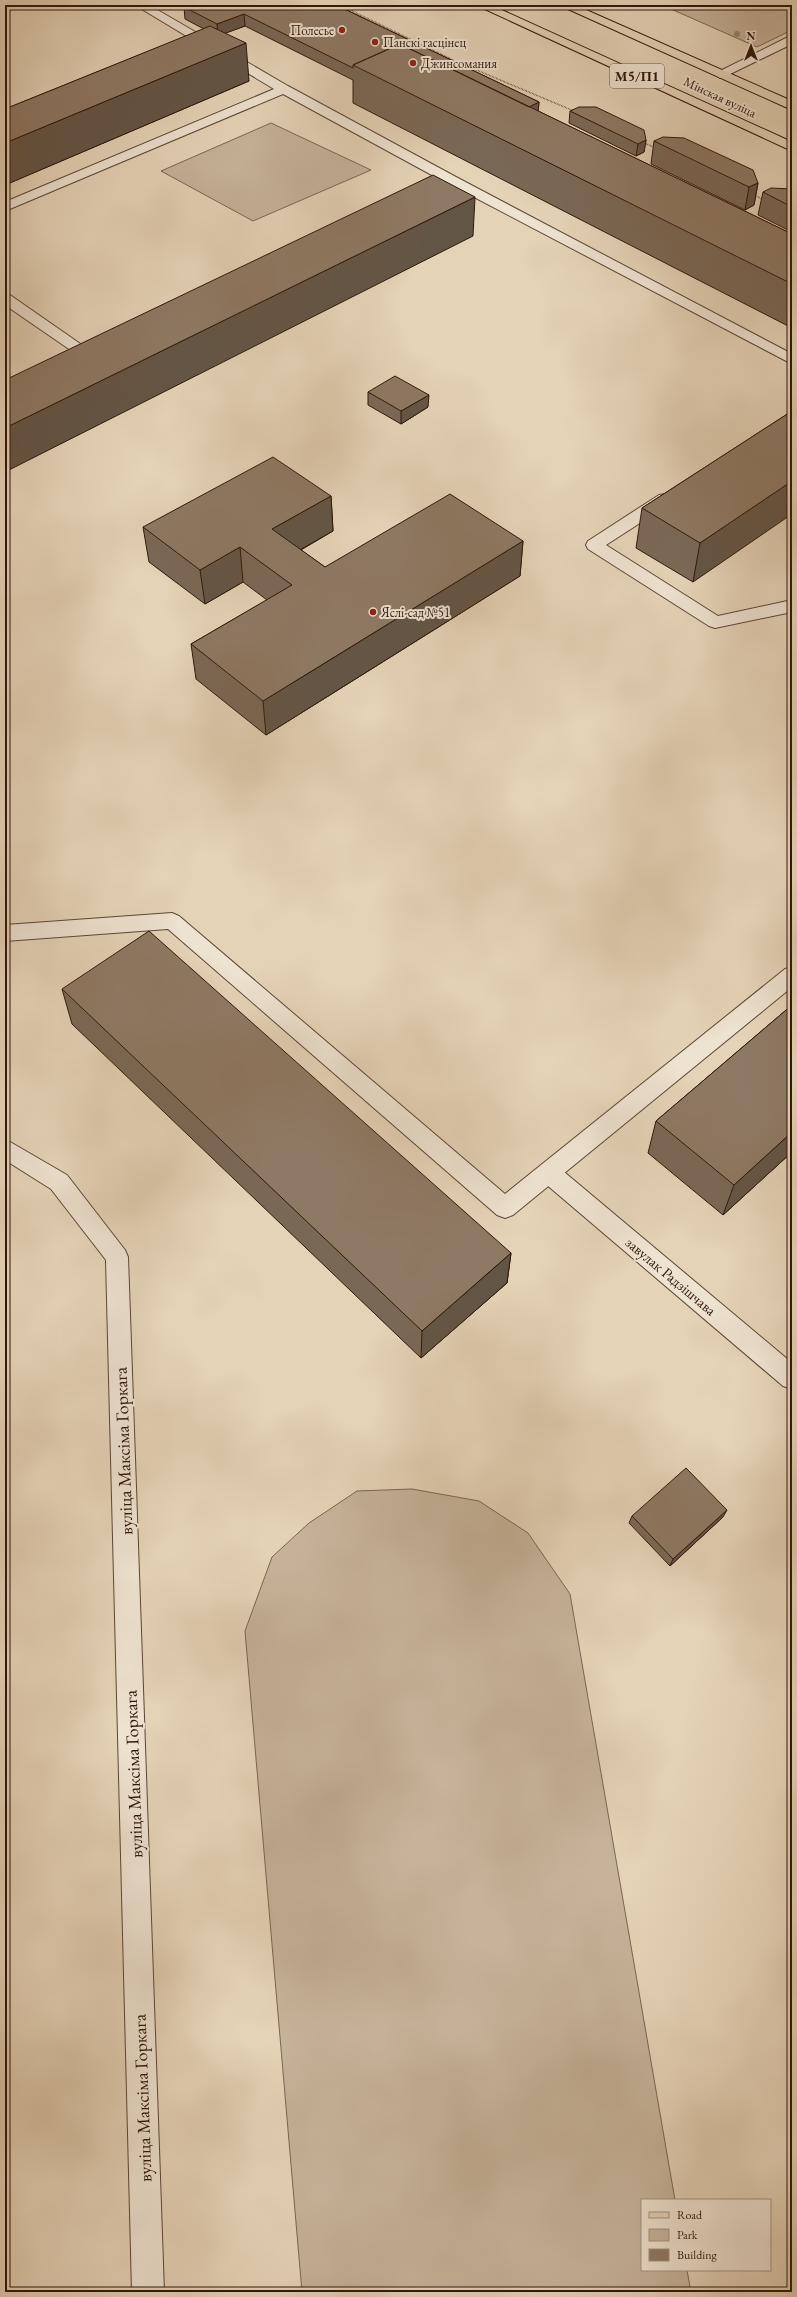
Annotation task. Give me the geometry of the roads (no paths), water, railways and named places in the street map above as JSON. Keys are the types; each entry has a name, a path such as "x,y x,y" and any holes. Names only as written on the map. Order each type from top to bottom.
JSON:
{"main road":[{"name":"Мінская вуліца","path":"482,5 792,146"},
{"name":"Мінская вуліца","path":"565,5 792,106"}],"street":[{"path":"141,5 284,89 451,180 792,360"},
{"path":"720,74 792,39"},
{"path":"5,207 284,89"},
{"path":"408,200 451,180"},
{"path":"5,298 87,355"},
{"path":"74,362 102,348"},
{"path":"680,489 594,545 715,622 792,606"},
{"path":"5,933 172,921 505,1208 792,975"},
{"name":"вуліца Максіма Горкага","path":"5,1148 59,1182 117,1257 148,2292"},
{"name":"завулак Радзішчава","path":"549,1173 792,1378"}],"place":[{"name":"Полесье","path":"342,30"},
{"name":"Панскі гасцінец","path":"375,42"},
{"name":"Джинсомания","path":"413,63"},
{"name":"Яслі-сад №51","path":"373,612"}]}
